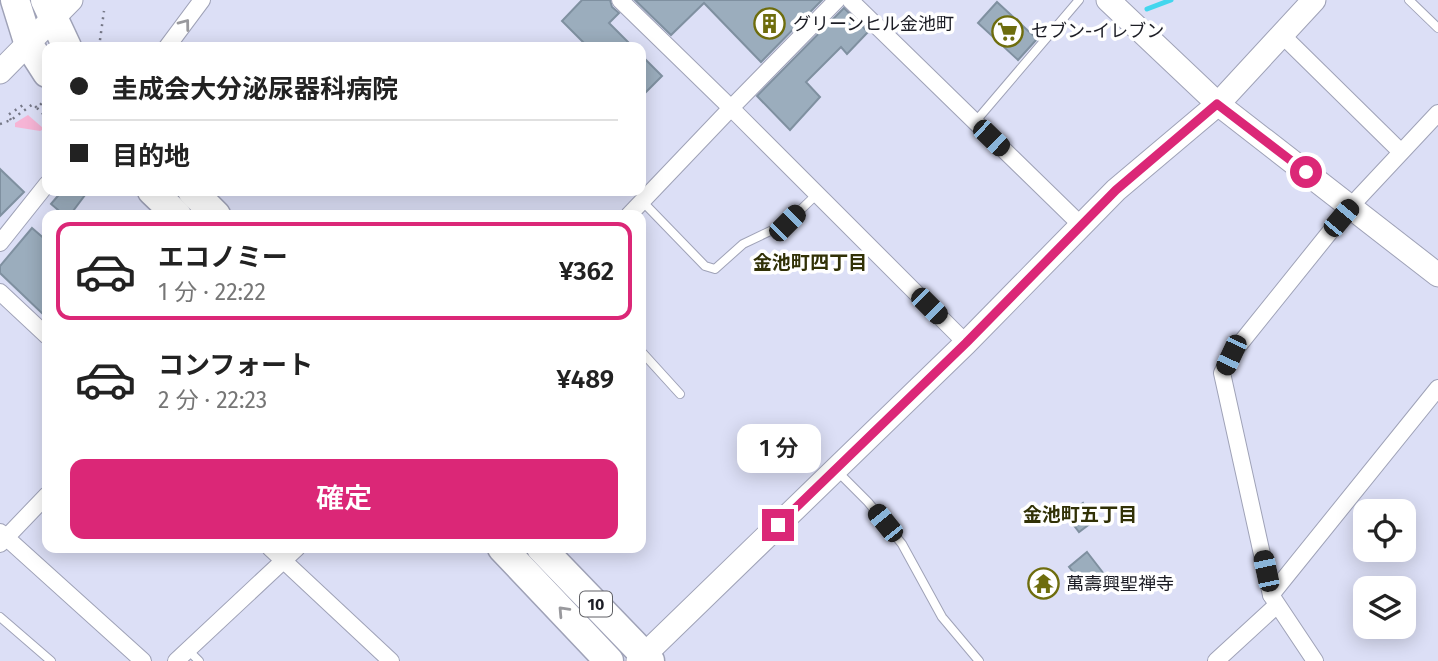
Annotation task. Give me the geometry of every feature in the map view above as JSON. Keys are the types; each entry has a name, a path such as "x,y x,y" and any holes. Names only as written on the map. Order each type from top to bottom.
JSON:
{"highway":[{"path":"15,0 29,45 42,65"},
{"path":"56,7 66,42"},
{"path":"157,196 172,210"},
{"path":"197,196 211,210"},
{"name":"10","path":"507,553 610,661"},
{"name":"10","path":"546,553 644,659"}],"street":[{"path":"171,42 202,0"},
{"path":"620,0 966,343"},
{"path":"634,210 837,0"},
{"path":"850,0 1081,225"},
{"path":"1108,0 1217,104 1438,275"},
{"path":"644,659 966,343 1116,190 1217,104 1314,0"},
{"path":"0,72 29,45 56,7"},
{"path":"1282,35 1401,152"},
{"path":"1315,661 1274,600 1222,373 1231,355 1350,207 1438,113"},
{"path":"0,243 42,190"},
{"path":"0,292 42,331"},
{"path":"1216,661 1274,600 1438,388"},
{"path":"42,500 2,538 143,661"},
{"path":"275,553 391,661"},
{"path":"188,657 292,553"}],"lane":[{"path":"975,122 1079,0"},
{"path":"1409,0 1438,28"},
{"path":"642,201 705,266 715,269 743,244 787,223 817,194"},
{"path":"646,357 680,394"},
{"path":"836,469 869,502 902,544 942,617 979,661"},
{"path":"0,617 51,661"}],"path":[{"path":"99,42 104,11"},
{"path":"37,108 42,103"},
{"path":"0,124 12,120 33,104 42,113"},
{"path":"12,120 8,115 23,105"}],"shaded area":[{"path":"28,115 42,130 15,127 15,123"}],"building":[{"path":"582,0 610,0 612,7 619,13 609,23 628,42 583,42 562,21"},
{"path":"635,0 822,0 761,62 704,3 671,35"},
{"name":"セブン-イレブン","path":"997,2 1037,39 1018,60 978,23"},
{"path":"844,8 868,32 847,54 841,47 806,82 820,97 790,130 757,96"},
{"path":"646,60 662,76 646,92"},
{"path":"0,169 24,192 0,216"},
{"path":"58,196 84,196 74,210 58,210 51,204"},
{"path":"32,228 42,237 42,313 0,273 0,266"},
{"path":"1083,503 1095,520 1079,532 1066,515"},
{"path":"1087,552 1104,574 1086,588 1069,567"}],"waterway":[{"path":"1147,9 1171,0"}],"place":[{"name":"グリーンヒル金池町","path":"770,24"},
{"name":"セブン-イレブン","path":"1008,31"},
{"name":"萬壽興聖禅寺","path":"1043,584"}],"district":[{"name":"金池町四丁目","path":"810,262"},
{"name":"金池町五丁目","path":"1080,514"}],"route":[{"path":"778,525 966,343 1116,190 1217,104 1306,172"}]}
